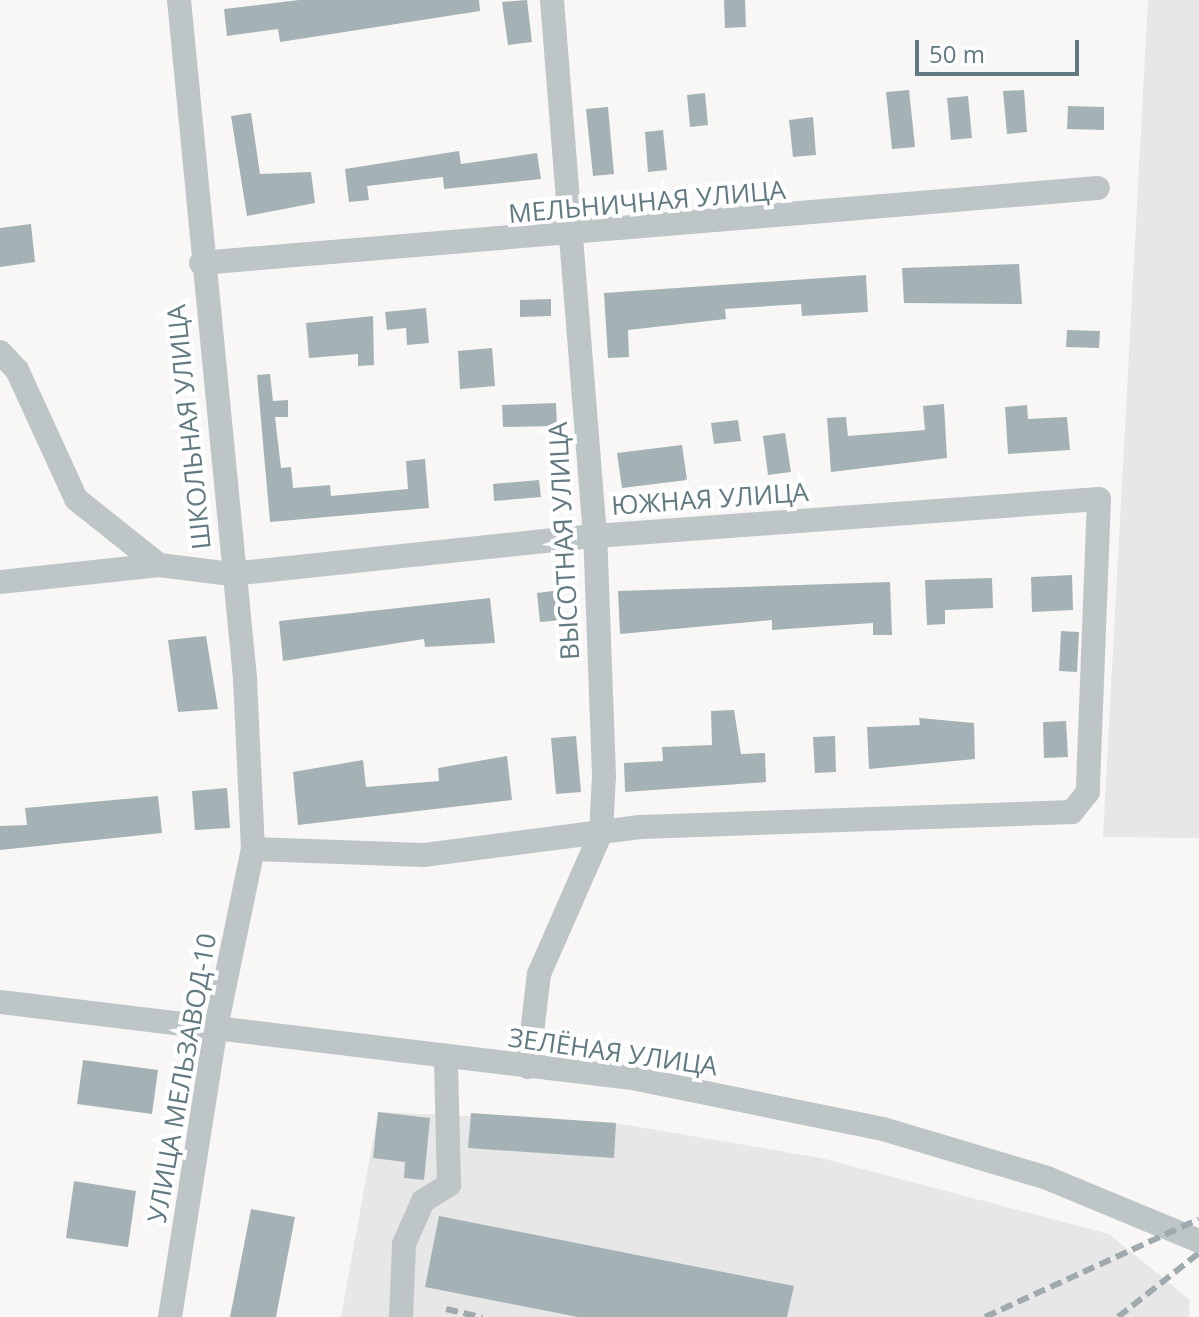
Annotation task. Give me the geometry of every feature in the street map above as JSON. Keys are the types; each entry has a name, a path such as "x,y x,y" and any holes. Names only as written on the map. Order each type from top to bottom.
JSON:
{"street":[{"name":"ШКОЛЬНАЯ УЛИЦА","path":"179,0 253,849"},
{"name":"ВЫСОТНАЯ УЛИЦА","path":"528,1067 539,974 601,833 595,536 552,0"},
{"name":"МЕЛЬНИЧНАЯ УЛИЦА","path":"201,263 572,238 1098,188"},
{"path":"0,352 17,370 76,499 159,565"},
{"name":"ЮЖНАЯ УЛИЦА","path":"0,582 159,565 231,574 595,536 1099,499 1088,792 1072,812 601,833"},
{"path":"253,849 423,855 601,833"},
{"name":"УЛИЦА МЕЛЬЗАВОД-10","path":"170,1317 215,1032 253,849"},
{"name":"ЗЕЛЁНАЯ УЛИЦА","path":"0,1002 215,1032 632,1078 883,1129 1047,1178 1199,1241"},
{"path":"401,1317 404,1244 423,1201 449,1185 446,1058"}],"shaded area":[{"path":"1148,0 1199,0 1199,838 1103,837"},
{"path":"378,1112 616,1123 821,1158 1109,1234 1190,1300 1189,1317 341,1317"}],"building":[{"path":"299,0 479,0 480,11 280,42 278,29 227,36 224,9"},
{"path":"527,0 532,42 508,45 502,2"},
{"path":"724,0 745,0 746,27 725,28"},
{"path":"909,90 915,147 892,149 886,92"},
{"path":"1024,90 1027,132 1007,134 1003,91"},
{"path":"705,93 708,125 690,127 687,95"},
{"path":"968,96 972,138 951,140 947,98"},
{"path":"1068,106 1104,107 1104,130 1067,129"},
{"path":"608,107 614,174 593,176 586,109"},
{"path":"251,113 260,174 311,172 315,203 247,216 231,116"},
{"path":"813,117 816,155 793,157 789,120"},
{"path":"663,130 667,170 648,172 645,132"},
{"path":"459,151 461,164 537,153 541,179 444,189 443,177 367,186 369,200 349,202 345,169"},
{"path":"31,224 35,262 0,267 0,228"},
{"path":"1019,264 1022,304 904,303 902,268"},
{"path":"866,275 868,312 802,316 801,304 725,309 726,319 628,330 629,357 608,358 604,293"},
{"path":"551,299 551,316 520,317 520,300"},
{"path":"426,308 429,343 407,345 406,328 387,330 385,312"},
{"path":"373,316 374,365 358,366 358,354 309,358 306,323"},
{"path":"1067,330 1100,331 1099,348 1066,347"},
{"path":"492,348 495,386 460,389 458,351"},
{"path":"270,374 273,401 288,400 288,417 275,417 281,468 291,467 293,488 330,485 331,496 408,489 406,461 425,459 429,508 270,522 257,375"},
{"path":"556,403 557,426 503,427 502,405"},
{"path":"944,404 947,458 831,472 827,418 846,417 848,436 925,430 923,406"},
{"path":"1027,405 1028,419 1067,417 1070,450 1008,454 1005,407"},
{"path":"738,420 741,441 714,444 711,423"},
{"path":"785,433 791,472 768,475 763,436"},
{"path":"682,445 687,480 622,488 617,453"},
{"path":"539,480 541,497 494,501 493,484"},
{"path":"1072,575 1073,610 1032,612 1031,577"},
{"path":"992,578 993,608 945,610 945,624 927,625 925,580"},
{"path":"890,582 892,635 873,635 873,623 772,630 772,620 620,634 618,591"},
{"path":"560,590 563,620 540,622 537,593"},
{"path":"490,598 495,643 425,647 424,639 283,661 279,621"},
{"path":"1061,631 1079,632 1077,672 1059,671"},
{"path":"206,636 218,709 178,712 168,640"},
{"path":"734,710 741,754 765,753 766,782 625,792 624,763 663,761 662,747 712,745 711,711"},
{"path":"919,718 974,723 975,759 869,769 867,727 920,725"},
{"path":"1066,721 1068,757 1044,758 1043,722"},
{"path":"576,736 581,792 556,794 551,738"},
{"path":"835,736 836,772 815,773 813,737"},
{"path":"507,756 512,800 298,825 293,772 363,760 366,787 439,781 438,768"},
{"path":"227,788 230,828 195,830 192,791"},
{"path":"158,796 162,833 0,850 0,826 27,825 25,808"},
{"path":"83,1060 158,1070 152,1114 77,1104"},
{"path":"378,1112 430,1118 424,1180 404,1178 405,1162 373,1158"},
{"path":"471,1113 616,1123 614,1158 468,1148"},
{"path":"74,1181 136,1191 128,1247 66,1238"},
{"path":"251,1209 295,1217 276,1317 230,1317"},
{"path":"439,1216 794,1286 787,1317 578,1317 425,1287"}],"railway":[{"path":"985,1317 1199,1219"},
{"path":"1118,1317 1199,1253"},
{"path":"446,1309 482,1317"}]}
